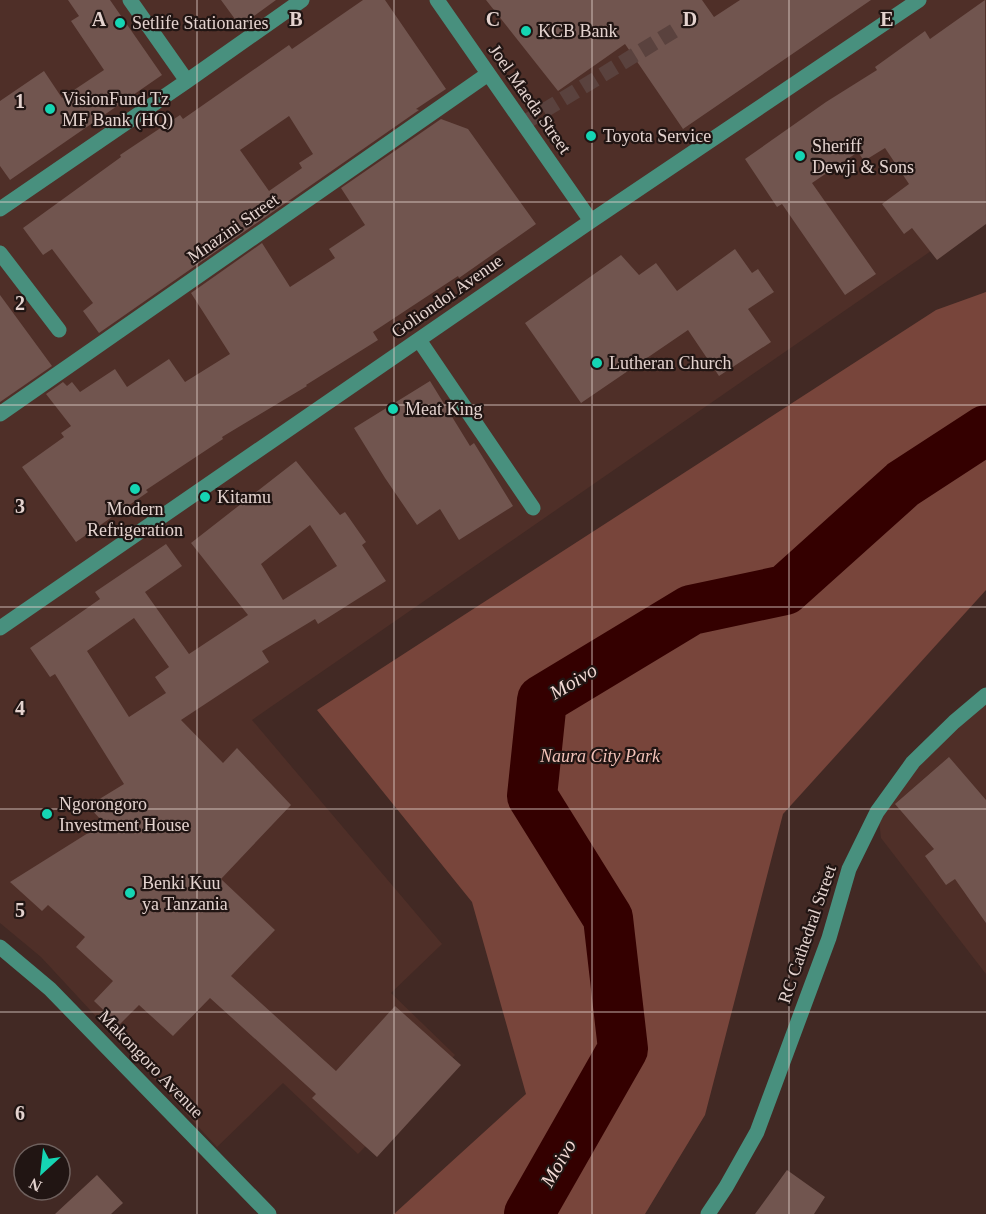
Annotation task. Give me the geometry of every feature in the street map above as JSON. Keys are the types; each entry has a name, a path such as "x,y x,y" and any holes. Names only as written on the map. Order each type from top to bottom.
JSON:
{"street":[{"path":"130,0 188,81"},
{"path":"0,209 303,0"},
{"name":"Joel Maeda Street","path":"437,0 591,221"},
{"name":"Goliondoi Avenue","path":"0,628 591,221 919,0"},
{"name":"Mnazini Street","path":"0,414 488,74"},
{"path":"0,253 59,330"},
{"path":"419,340 533,508"},
{"name":"RC Cathedral Street","path":"708,1214 758,1132 829,938 849,869 877,812 913,762 986,695"},
{"name":"Makongoro Avenue","path":"0,947 50,989 269,1214"}],"shaded area":[{"path":"0,0 986,0 986,213 252,720 442,944 391,993 455,1055 358,1154 283,1083 217,1147 41,957 0,923"},
{"path":"986,703 986,974 881,838 879,820 902,784 952,731"}],"green space":[{"name":"Naura City Park","path":"986,292 986,590 783,814 705,1115 645,1214 394,1214 526,1094 472,902 317,710 936,310"}],"building":[{"path":"68,0 110,0 162,75 10,180 0,166 0,101 44,71 62,98 104,70 71,21 79,16"},
{"path":"221,0 276,0 240,26"},
{"path":"363,0 385,0 446,89 99,333 83,311 93,303 52,249 43,255 23,228 121,157 120,155 180,115 183,119 289,45 292,49","holes":["289,116 313,154 299,163 302,168 269,191 240,150"]},
{"path":"486,0 702,0 714,17 740,0 871,0 683,129 625,44 558,91"},
{"path":"985,0 986,224 937,260 912,228 904,234 882,204 909,184 885,148 864,161 858,152 812,183 876,274 845,295 782,204 777,207 745,159 826,102 877,70 875,67 925,31 930,39"},
{"path":"441,119 468,129 536,224 459,278 458,276 373,332 378,340 222,437 223,439 146,490 148,492 76,542 22,467 64,437 61,433 71,426 46,394 63,382 67,386 72,382 80,392 115,369 127,387 169,359 185,382 230,354 191,293 262,243 290,287 335,258 329,249 365,225 341,188"},
{"name":"Lutheran Church","path":"735,249 752,273 758,269 774,292 748,309 771,342 719,376 688,330 581,403 525,323 621,255 639,275 656,263 677,291"},
{"path":"0,295 52,366 0,402"},
{"path":"430,381 470,446 474,443 513,506 459,540 440,509 417,525 354,428"},
{"path":"296,461 340,515 345,512 366,542 362,545 386,581 318,624 315,619 262,651 269,662 181,720 223,763 237,748 291,805 221,879 275,930 231,976 336,1071 395,1006 461,1065 377,1157 312,1098 316,1094 210,998 173,1036 139,1005 119,1025 94,1001 113,981 76,947 85,937 48,905 42,911 10,882 104,823 88,806 124,784 55,674 50,677 30,648 100,599 95,592 166,544 182,566 145,592 189,654 248,615 191,543","holes":["310,525 337,566 283,600 261,564","134,618 169,667 155,677 166,693 129,717 87,651"]},
{"path":"949,757 986,800 986,923 955,879 946,885 925,856 934,849 895,804"},
{"path":"787,1170 825,1197 814,1214 755,1214"},
{"path":"97,1175 123,1203 111,1214 55,1214 68,1202 72,1202 72,1198"}],"waterway":[{"name":"Moivo","path":"529,1214 623,1049 608,918 532,796 542,700 691,610 785,590 903,484 986,430"}],"tunnel":[{"path":"524,123 677,29"}],"place":[{"name":"Setlife Stationaries","path":"120,23"},
{"name":"KCB Bank","path":"526,31"},
{"name":"VisionFund Tz MF Bank (HQ)","path":"50,109"},
{"name":"Toyota Service","path":"591,136"},
{"name":"Sheriff Dewji & Sons","path":"800,156"},
{"name":"Lutheran Church","path":"597,363"},
{"name":"Meat King","path":"393,409"},
{"name":"Modern Refrigeration","path":"135,489"},
{"name":"Kitamu","path":"205,497"},
{"name":"Ngorongoro Investment House","path":"47,814"},
{"name":"Benki Kuu ya Tanzania","path":"130,893"}]}
